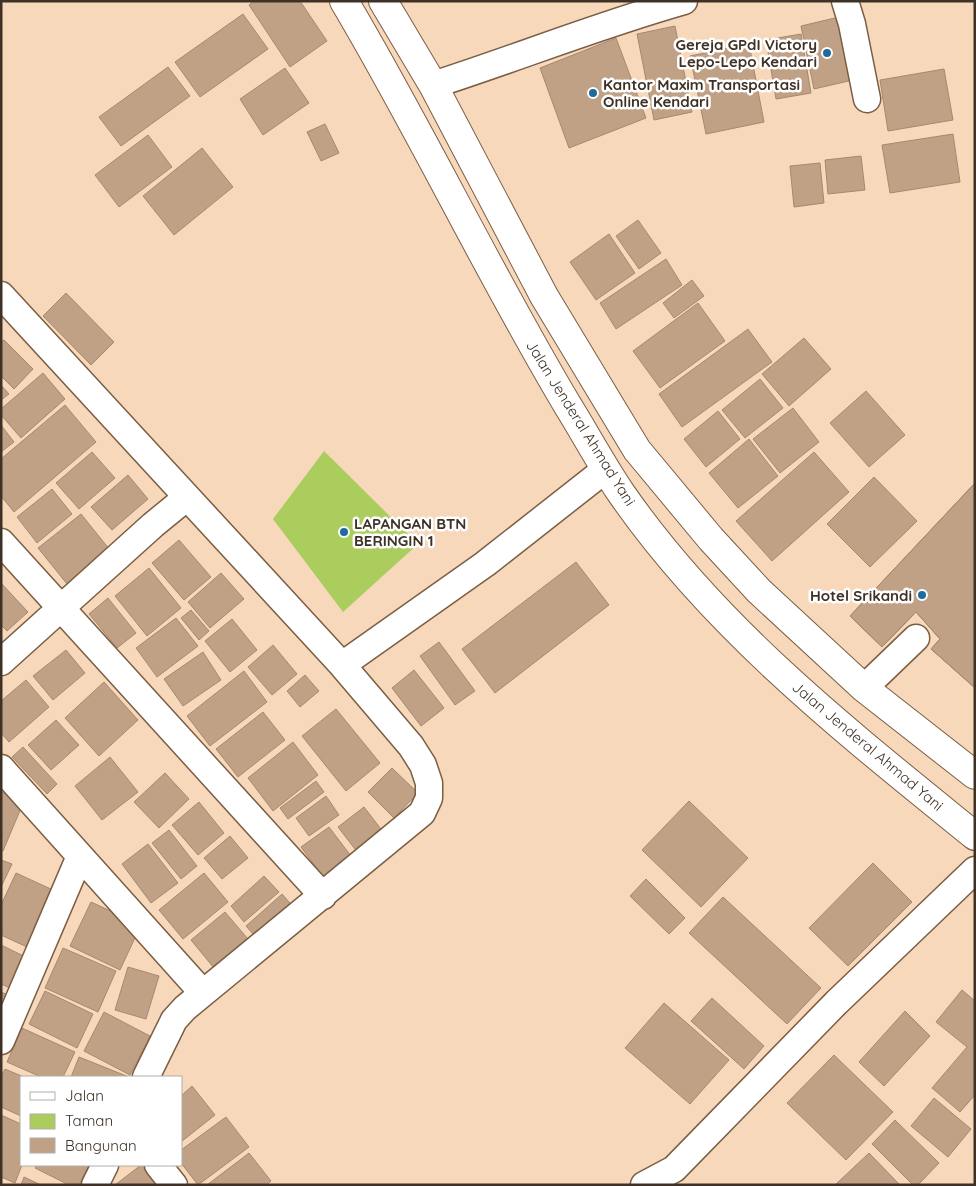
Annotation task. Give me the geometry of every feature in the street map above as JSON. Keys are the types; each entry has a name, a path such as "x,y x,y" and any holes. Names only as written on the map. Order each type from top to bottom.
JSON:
{"highway":[{"path":"350,10 365,18 375,11 383,1 433,85 544,296 636,450 711,539 759,591 864,688 975,775"},
{"name":"Jalan Jenderal Ahmad Yani","path":"350,10 538,356 621,493 678,565 738,630 832,720 975,836"},
{"path":"401,101 433,85"}],"street":[{"path":"433,85 512,60 625,18 684,1"},
{"path":"844,1 852,24 868,99"},
{"path":"1,295 84,382 186,498 342,665 411,746 423,765 429,783 429,798 422,813 203,993 174,1020 146,1076"},
{"path":"342,665 485,564 606,469"},
{"path":"1,662 153,524 186,498"},
{"path":"1,542 322,896"},
{"path":"864,688 916,638"},
{"path":"1,768 203,993"},
{"path":"1,1041 80,856"},
{"path":"644,1185 674,1169 836,1003 975,870"},
{"path":"95,1185 104,1166"},
{"path":"159,1166 174,1185"}],"green space":[{"name":"LAPANGAN BTN BERINGIN 1","path":"324,451 418,544 343,612 273,519"}],"building":[{"path":"254,1 300,1 327,41 290,67 249,5"},
{"path":"243,14 268,49 200,97 175,62"},
{"name":"Gereja GPdI Victory Lepo-Lepo Kendari","path":"839,17 853,80 814,89 801,26"},
{"path":"675,26 692,112 654,120 637,34"},
{"path":"801,34 811,93 776,99 766,40"},
{"name":"Kantor Maxim Transportasi Online Kendari","path":"616,38 646,118 569,148 540,68"},
{"path":"749,44 764,122 706,134 690,56"},
{"path":"168,67 190,96 121,146 99,117"},
{"path":"285,68 309,103 263,135 240,99"},
{"path":"944,69 953,120 888,131 880,80"},
{"path":"325,124 339,153 321,161 307,132"},
{"path":"953,134 960,182 890,193 882,145"},
{"path":"148,135 172,167 119,207 95,175"},
{"path":"202,148 233,187 174,235 143,196"},
{"path":"861,156 865,190 828,194 825,160"},
{"path":"820,163 824,203 794,207 790,166"},
{"path":"638,220 661,253 639,269 616,236"},
{"path":"609,234 635,273 596,300 570,262"},
{"path":"666,259 682,285 616,329 600,303"},
{"path":"692,280 704,296 674,318 663,303"},
{"path":"66,293 114,342 91,365 43,316"},
{"path":"698,303 725,341 660,388 633,351"},
{"path":"748,329 772,362 682,427 659,394"},
{"path":"804,338 831,369 789,406 762,374"},
{"path":"4,340 33,369 14,389 1,376 1,342"},
{"path":"43,373 65,399 21,438 1,415 1,409"},
{"path":"760,379 783,408 745,438 722,410"},
{"path":"1,385 9,394 1,400"},
{"path":"866,391 905,435 869,467 830,423"},
{"path":"65,405 96,442 14,512 1,496 1,459"},
{"path":"793,408 819,442 780,473 753,439"},
{"path":"718,411 740,439 706,467 684,439"},
{"path":"1,425 14,442 1,452"},
{"path":"749,439 778,476 738,508 709,473"},
{"path":"92,452 115,478 79,509 56,483"},
{"path":"814,452 849,492 772,561 736,521"},
{"path":"128,475 148,499 112,530 91,507"},
{"path":"874,477 917,521 870,567 827,524"},
{"name":"Hotel Srikandi","path":"975,483 975,688 931,649 940,639 916,612 882,647 850,616"},
{"name":"Hotel Srikandi","path":"975,483 975,688 931,649 940,639 916,612 882,647 850,616"},
{"path":"52,489 72,514 37,543 17,517"},
{"path":"81,514 110,550 67,584 38,548"},
{"path":"179,540 211,577 184,600 152,563"},
{"path":"576,562 609,605 495,693 462,649"},
{"path":"149,568 181,608 147,636 115,596"},
{"path":"221,573 244,599 210,628 188,602"},
{"path":"1,583 28,612 7,631 1,625"},
{"path":"108,598 136,633 117,648 89,614"},
{"path":"191,610 209,631 199,640 181,618"},
{"path":"176,618 198,646 157,677 136,648"},
{"path":"232,619 257,650 230,672 205,641"},
{"path":"439,642 475,691 455,705 420,656"},
{"path":"273,645 297,674 272,695 248,667"},
{"path":"66,650 85,673 53,700 33,676"},
{"path":"203,652 221,680 183,706 164,679"},
{"path":"414,670 444,708 421,726 392,688"},
{"path":"244,671 267,702 210,746 187,716"},
{"path":"305,675 319,691 300,707 287,691"},
{"path":"26,680 49,707 9,742 1,733 1,701"},
{"path":"104,682 138,720 99,756 65,718"},
{"path":"336,709 380,763 346,791 302,736"},
{"path":"263,712 285,740 238,777 216,749"},
{"path":"56,720 79,745 51,770 28,745"},
{"path":"293,742 318,775 273,811 248,778"},
{"path":"23,747 57,784 47,794 12,757"},
{"path":"110,757 138,792 102,820 75,786"},
{"path":"392,768 418,793 394,818 368,792"},
{"path":"165,773 189,799 159,828 134,802"},
{"path":"316,781 324,792 288,819 280,808"},
{"path":"1,792 24,801 3,851 1,851"},
{"path":"326,796 339,815 309,836 296,818"},
{"path":"689,801 748,858 701,907 642,850"},
{"path":"199,802 224,833 198,855 172,825"},
{"path":"364,807 384,833 358,853 338,827"},
{"path":"329,827 351,856 323,877 301,847"},
{"path":"169,830 197,866 181,879 152,843"},
{"path":"230,836 248,858 222,879 204,858"},
{"path":"148,844 178,883 151,903 122,864"},
{"path":"1,860 12,864 1,887"},
{"path":"873,863 912,902 848,966 809,928"},
{"path":"16,873 53,890 27,947 1,935 1,905"},
{"path":"204,873 228,902 183,939 159,910"},
{"path":"264,876 279,892 244,922 231,906"},
{"path":"646,879 685,918 669,934 630,896"},
{"path":"282,894 296,910 260,942 246,926"},
{"path":"723,897 821,988 787,1024 689,933"},
{"path":"91,902 141,925 120,970 70,946"},
{"path":"225,912 253,945 218,973 191,940"},
{"path":"1,945 34,961 19,992 1,984"},
{"path":"63,948 116,971 98,1012 45,988"},
{"path":"128,967 159,976 146,1019 115,1010"},
{"path":"962,990 975,1001 975,1095 960,1112 932,1088 967,1047 936,1022"},
{"path":"45,991 93,1014 77,1048 29,1024"},
{"path":"1,992 8,995 1,1009"},
{"path":"712,998 764,1046 744,1069 691,1021"},
{"path":"664,1003 729,1060 690,1104 625,1048"},
{"path":"905,1011 930,1036 884,1086 859,1062"},
{"path":"104,1012 150,1036 130,1075 84,1051"},
{"path":"22,1028 75,1052 63,1076 39,1076 7,1062"},
{"path":"834,1055 893,1112 846,1160 787,1103"},
{"path":"79,1057 126,1076 71,1076"},
{"path":"5,1069 22,1076 20,1076 20,1116 1,1107 1,1077"},
{"path":"192,1086 215,1115 182,1141 182,1095"},
{"path":"934,1098 971,1129 948,1157 911,1126"},
{"path":"1,1115 20,1124 20,1166 22,1166 15,1183 1,1177"},
{"path":"226,1117 249,1147 198,1185 182,1164 182,1149"},
{"path":"895,1120 939,1163 918,1185 913,1185 872,1144"},
{"path":"249,1153 271,1181 266,1185 207,1185"},
{"path":"869,1153 900,1185 835,1185"},
{"path":"36,1166 88,1166 79,1185 69,1185 35,1168"},
{"path":"140,1166 147,1166 161,1185 115,1185"},
{"path":"24,1177 41,1185 21,1185"}],"place":[{"name":"Gereja GPdI Victory Lepo-Lepo Kendari","path":"827,53"},
{"name":"Kantor Maxim Transportasi Online Kendari","path":"593,93"},
{"name":"LAPANGAN BTN BERINGIN 1","path":"344,532"},
{"name":"Hotel Srikandi","path":"922,595"}]}
